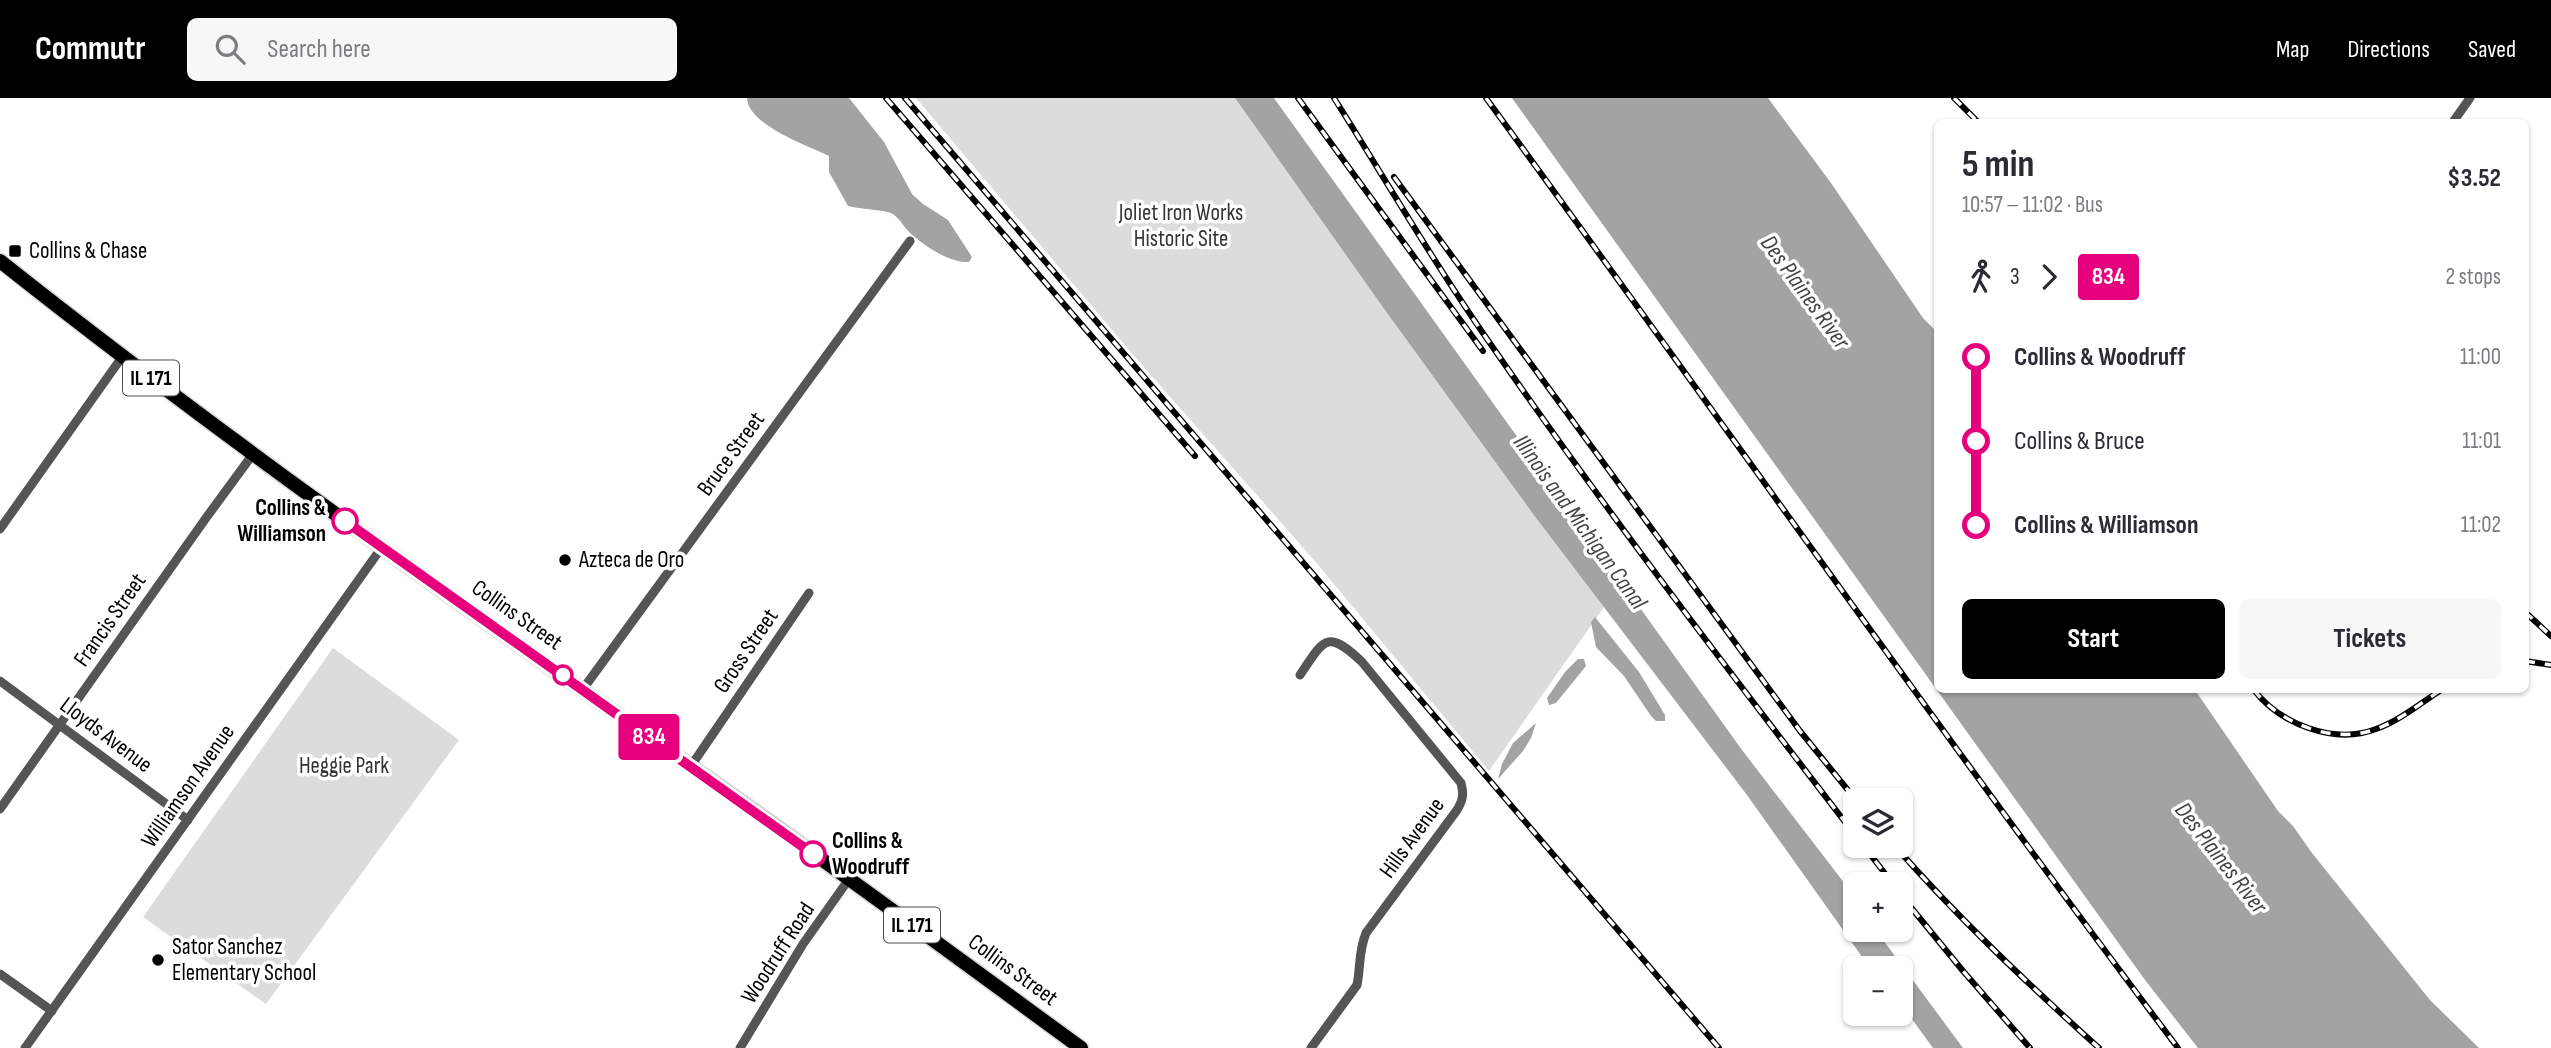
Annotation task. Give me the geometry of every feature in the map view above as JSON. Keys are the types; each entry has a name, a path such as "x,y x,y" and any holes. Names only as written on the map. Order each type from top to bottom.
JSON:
{"main road":[{"name":"Collins Street","path":"0,261 122,357 253,454 1082,1048"}],"street":[{"path":"2455,119 2470,98"},
{"name":"Bruce Street","path":"583,689 910,241"},
{"path":"0,529 122,357"},
{"name":"Francis Street","path":"0,809 253,454"},
{"name":"Williamson Avenue","path":"25,1048 382,547"},
{"name":"Gross Street","path":"691,766 808,593"},
{"name":"Hills Avenue","path":"1300,675 1324,643 1331,640 1348,649 1362,662 1461,783 1463,791 1463,800 1457,810 1366,933 1359,952 1357,985 1311,1048"},
{"name":"Lloyds Avenue","path":"0,681 188,820"},
{"name":"Woodruff Road","path":"740,1048 803,944 849,879"},
{"path":"0,974 52,1011"}],"green space":[{"name":"Joliet Iron Works Historic Site","path":"916,98 1235,98 1382,306 1604,607 1489,771 1314,560 1135,357"},
{"name":"Heggie Park","path":"333,648 459,740 266,1004 143,917"}],"water":[{"path":"747,98 849,98 884,142 912,194 948,220 972,257 969,262 953,260 930,248 910,233 891,213 848,206 829,172 829,156 768,125 750,108"},
{"name":"Illinois and Michigan Canal","path":"1235,98 1274,98 1742,750 1843,881 1843,930 1747,795 1533,514"},
{"name":"Des Plaines River","path":"1512,98 1768,98 1831,183 1923,318 1934,329 1934,686"},
{"path":"1595,617 1639,672 1665,715 1665,721 1656,721 1651,716 1624,676 1596,647 1591,622"},
{"path":"1578,659 1584,659 1586,666 1556,703 1549,705 1547,698"},
{"name":"Des Plaines River","path":"1939,693 2197,693 2278,811 2293,826 2430,1000 2479,1048 2198,1048 2145,980"},
{"path":"1536,723 1523,751 1498,779 1513,743"},
{"name":"Illinois and Michigan Canal","path":"1852,942 1885,942 1895,956 1861,956"},
{"name":"Illinois and Michigan Canal","path":"1913,980 1963,1048 1933,1048 1913,1020"}],"railway":[{"path":"886,98 1195,456"},
{"path":"905,98 1719,1048"},
{"path":"1298,98 1483,351"},
{"path":"1334,98 1452,287 1537,411 1843,819"},
{"path":"1486,98 1916,693 2178,1048"},
{"path":"1954,98 1975,119"},
{"path":"1394,177 1800,731 1846,788"},
{"path":"2529,616 2551,636"},
{"path":"2529,662 2551,665"},
{"path":"2257,693 2278,713 2293,722 2326,733 2343,734 2360,733 2385,726 2437,693"},
{"path":"1873,858 1884,872"},
{"path":"1906,858 1994,950 2099,1048"},
{"path":"1913,910 2030,1048"}],"bus line":[{"name":"834","path":"345,521 813,854"}],"place":[{"name":"Collins & Chase","path":"15,251"},
{"name":"Collins & Williamson","path":"345,521"},
{"name":"Azteca de Oro","path":"565,560"},
{"name":"Collins & Woodruff","path":"813,854"},
{"name":"Sator Sanchez Elementary School","path":"158,960"}]}
